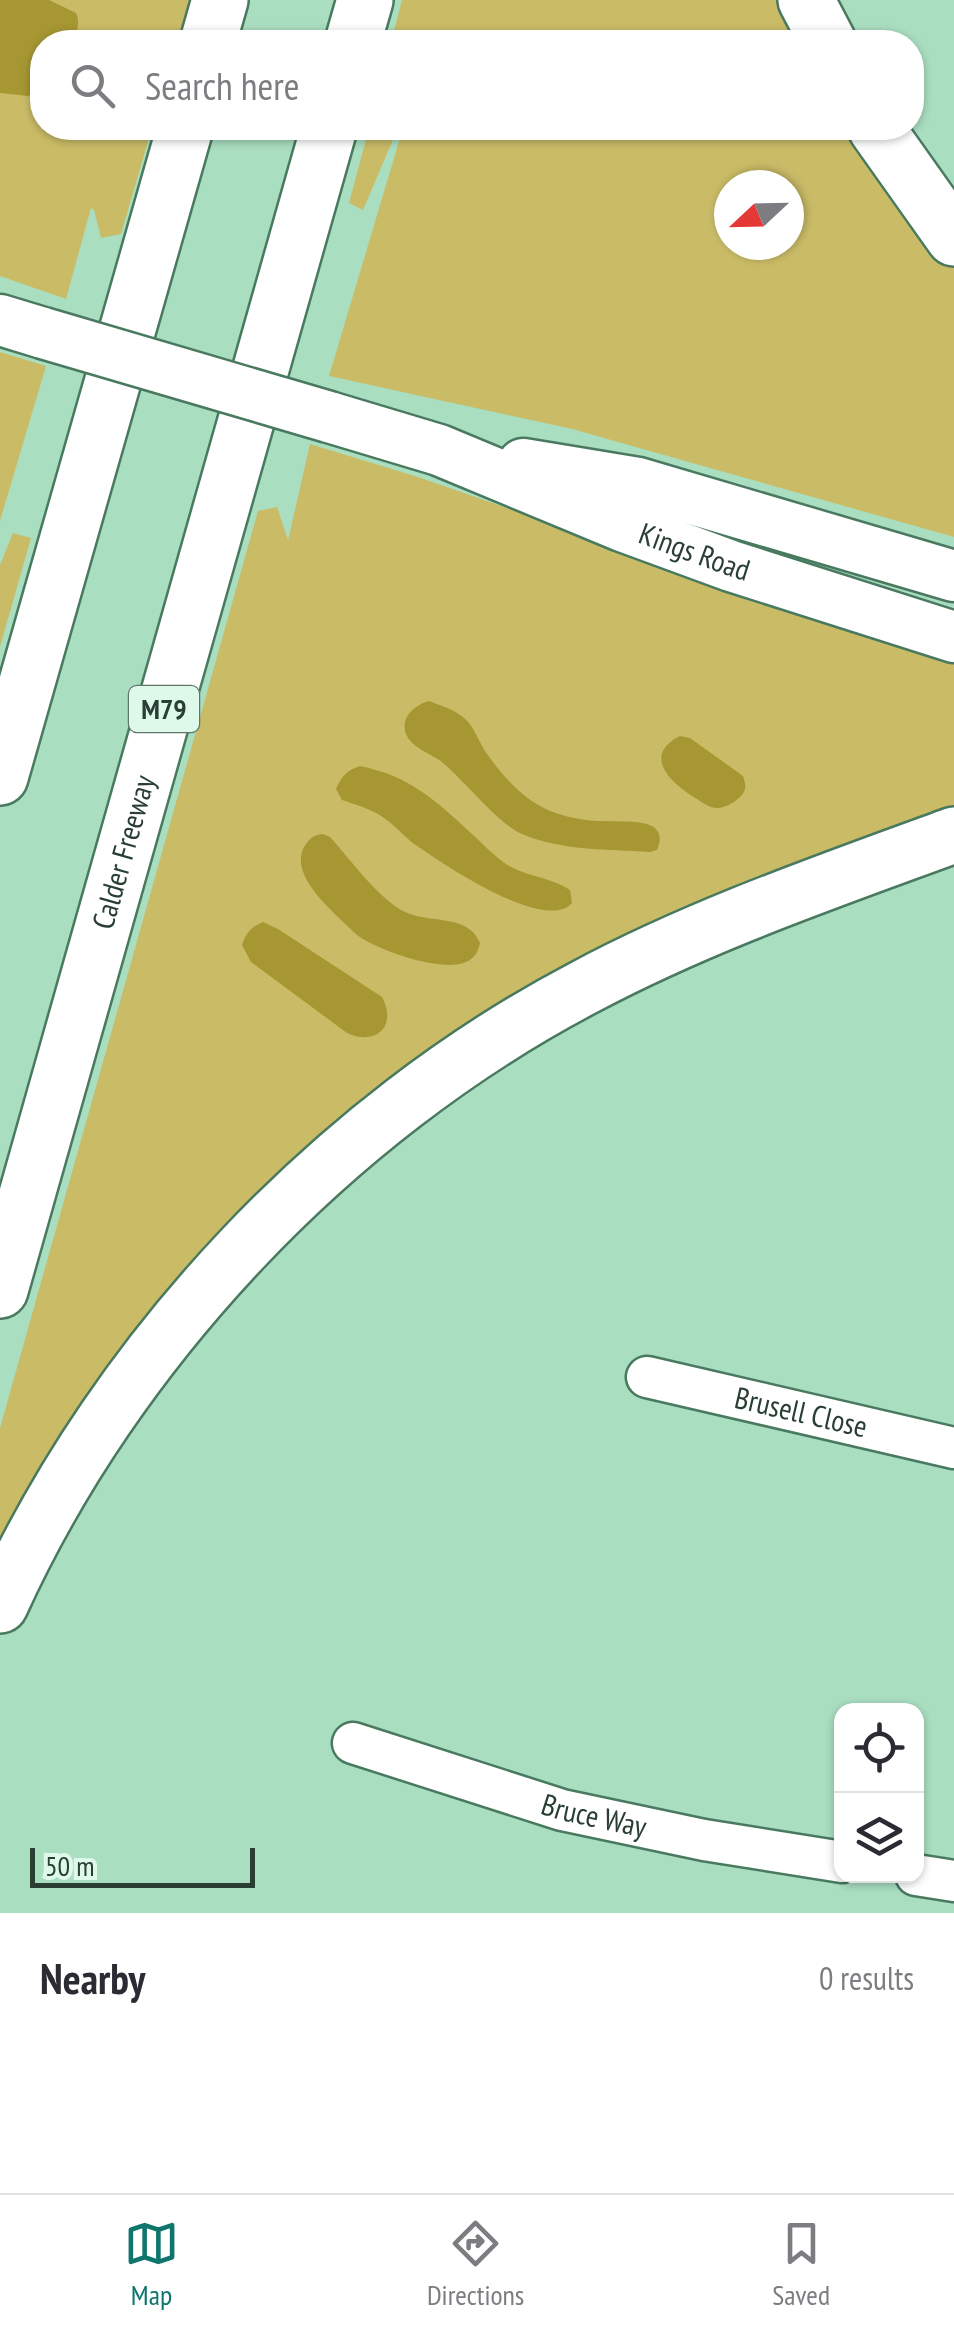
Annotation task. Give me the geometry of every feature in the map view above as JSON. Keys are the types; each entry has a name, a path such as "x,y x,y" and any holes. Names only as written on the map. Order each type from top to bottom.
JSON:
{"highway":[{"path":"211,30 220,0"},
{"path":"357,30 366,0"},
{"path":"806,0 822,30"},
{"path":"0,777 181,140"},
{"name":"Calder Freeway","path":"0,1290 326,140"},
{"path":"885,140 954,238"},
{"path":"0,1605 68,1477 141,1369 280,1211 371,1129 532,1016 663,947 954,834"}],"main road":[{"name":"Kings Road","path":"22,327 439,450 713,560 954,638"},
{"name":"Kings Road","path":"439,450 638,483 954,576"}],"street":[{"name":"Brusell Close","path":"647,1377 954,1448"},
{"name":"Bruce Way","path":"354,1743 562,1810 704,1840 834,1861"}],"shaded area":[{"path":"0,0 190,0 181,30 30,30 30,140 148,140 121,234 101,238 91,208 66,299 0,276"},
{"path":"0,0 49,0 76,13 76,30 30,30 30,95 0,93"},
{"path":"402,0 786,0 801,30 394,30"},
{"path":"366,140 393,140 363,210 349,203"},
{"path":"399,140 863,140 954,268 954,537 572,429 329,376"},
{"path":"0,352 46,366 0,521"},
{"path":"310,444 418,477 744,590 954,655 954,814 408,1070 0,1561 0,1428 258,511 277,507 288,540"},
{"path":"13,533 31,538 0,647 0,565"},
{"path":"429,701 467,721 505,777 538,805 581,819 650,825 660,836 657,850 569,846 537,840 512,829 442,762 409,739 407,718"},
{"path":"680,736 690,738 743,776 745,787 740,797 725,807 713,808 671,778 664,770 662,752"},
{"path":"360,766 393,776 421,791 506,864 570,890 572,903 559,910 541,910 496,894 415,845 379,815 342,800 338,785 348,772"},
{"path":"323,834 383,896 403,911 457,923 474,933 480,943 474,957 455,965 426,962 394,953 357,935 317,895 303,871 304,847 312,837"},
{"path":"263,922 382,997 387,1017 381,1031 367,1037 347,1033 251,962 242,945 250,931"}]}
